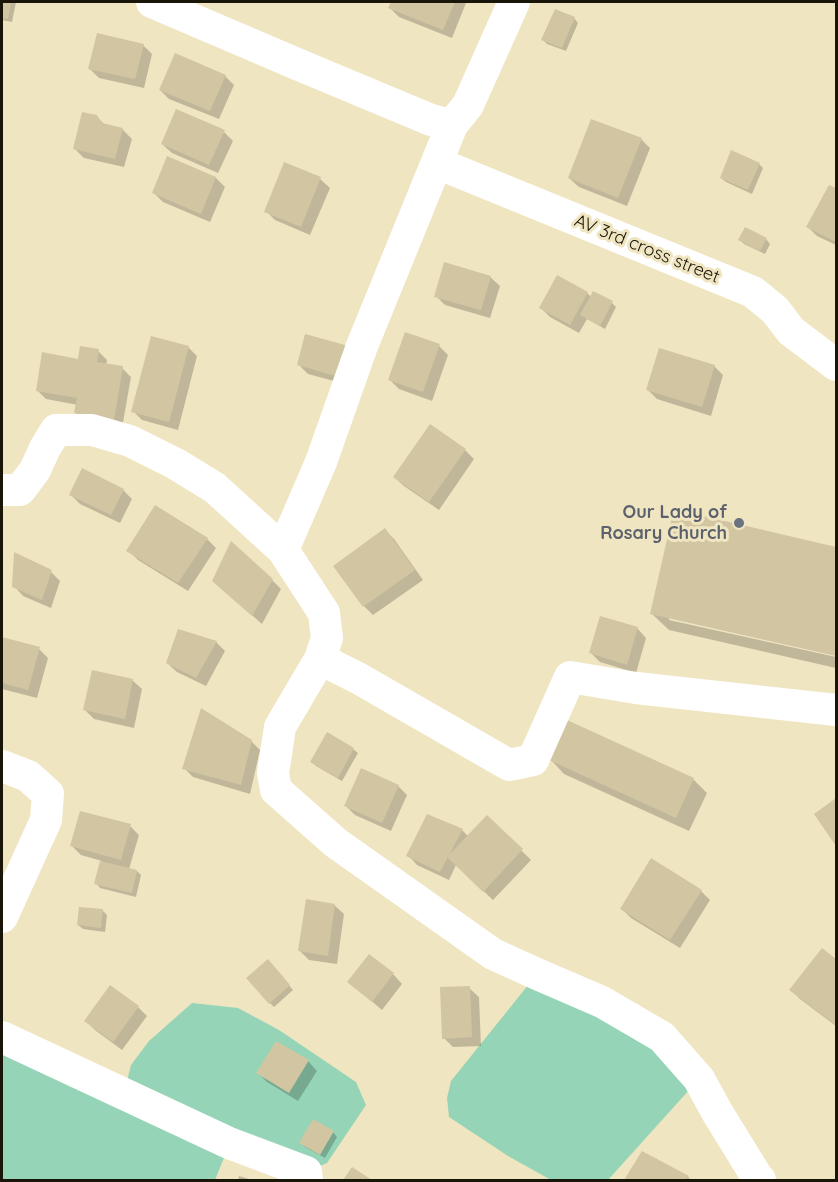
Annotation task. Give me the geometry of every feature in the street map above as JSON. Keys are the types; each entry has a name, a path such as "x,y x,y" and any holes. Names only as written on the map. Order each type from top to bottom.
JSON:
{"street":[{"path":"152,2 431,120 452,125"},
{"path":"283,550 321,462 366,337 452,125 468,105 514,2"},
{"name":"AV 3rd cross street","path":"437,163 753,292 775,310 791,332 837,365"},
{"path":"2,490 20,490 35,470 56,430 92,430 130,441 176,464 215,488 283,550 324,613 327,638 320,659 280,727 273,773 276,790 336,843 493,954 602,1002 662,1037 699,1078 717,1112 760,1180"},
{"path":"320,659 358,678 509,765 532,760 570,677 636,688 837,710"},
{"path":"2,766 28,776 48,794 46,820 2,917"},
{"path":"2,1037 229,1143 306,1172 307,1180"}],"green space":[{"path":"537,974 699,1079 608,1180 551,1180 508,1156 449,1117 447,1098 451,1081"},
{"path":"192,1003 238,1008 279,1030 356,1082 366,1105 327,1163 306,1172 230,1143 215,1180 2,1180 2,1037 124,1093 131,1065 149,1041"}],"building":[{"path":"2,2 11,2 8,19 2,18"},
{"path":"391,2 455,2 443,30 388,8"},
{"path":"555,9 575,17 562,48 541,40"},
{"path":"97,33 144,44 135,79 88,69"},
{"path":"175,53 226,75 210,111 159,90"},
{"path":"176,109 225,130 209,165 161,144"},
{"path":"82,112 97,115 102,123 123,128 115,159 73,149"},
{"path":"591,119 642,138 618,198 568,178"},
{"path":"731,150 760,163 748,190 720,178"},
{"path":"167,156 216,177 201,214 152,193"},
{"path":"284,162 321,177 301,227 264,212"},
{"path":"829,185 836,188 836,242 806,227"},
{"path":"745,227 767,238 760,251 738,240"},
{"path":"444,262 491,276 481,310 434,297"},
{"path":"557,275 588,292 570,325 539,308"},
{"path":"593,291 613,301 600,326 580,315"},
{"path":"405,332 440,344 423,392 388,380"},
{"path":"305,334 345,345 336,376 297,365"},
{"path":"151,336 189,346 169,422 131,412"},
{"path":"80,346 99,349 97,362 123,366 114,420 74,413 77,398 36,391 42,352 78,359"},
{"path":"659,348 715,365 702,407 646,390"},
{"path":"430,424 466,449 429,502 393,477"},
{"path":"82,468 124,489 111,515 69,495"},
{"path":"155,505 208,538 178,583 126,551"},
{"path":"674,509 836,547 836,656 650,614"},
{"path":"385,528 415,570 363,607 333,566"},
{"path":"231,541 273,579 252,616 212,581"},
{"path":"14,552 52,570 42,600 12,587"},
{"path":"600,616 638,627 627,665 589,653"},
{"path":"178,629 217,641 196,678 166,663"},
{"path":"2,637 40,647 28,690 2,683"},
{"path":"92,670 133,679 125,719 83,710"},
{"path":"201,708 252,740 241,785 182,769"},
{"path":"567,720 694,778 676,818 549,760"},
{"path":"327,732 354,748 338,778 310,762"},
{"path":"361,768 399,785 382,823 344,806"},
{"path":"836,798 836,846 814,814"},
{"path":"80,811 131,824 121,860 70,846"},
{"path":"427,814 463,829 440,872 406,856"},
{"path":"487,815 523,849 483,892 447,857"},
{"path":"651,858 702,890 670,940 620,909"},
{"path":"100,861 137,870 132,893 94,884"},
{"path":"306,899 335,904 328,956 298,951"},
{"path":"79,907 103,909 101,928 77,925"},
{"path":"822,948 836,959 836,1025 789,990"},
{"path":"369,954 394,973 372,1002 347,982"},
{"path":"268,959 290,985 269,1004 246,978"},
{"path":"110,985 139,1006 113,1042 84,1021"},
{"path":"470,986 472,1037 442,1039 440,987"},
{"path":"276,1041 309,1060 289,1093 256,1073"},
{"path":"313,1119 334,1131 320,1155 299,1143"},
{"path":"642,1151 689,1176 685,1180 624,1180"},
{"path":"352,1167 372,1180 343,1180"}],"place":[{"name":"Our Lady of Rosary Church","path":"739,523"}]}
